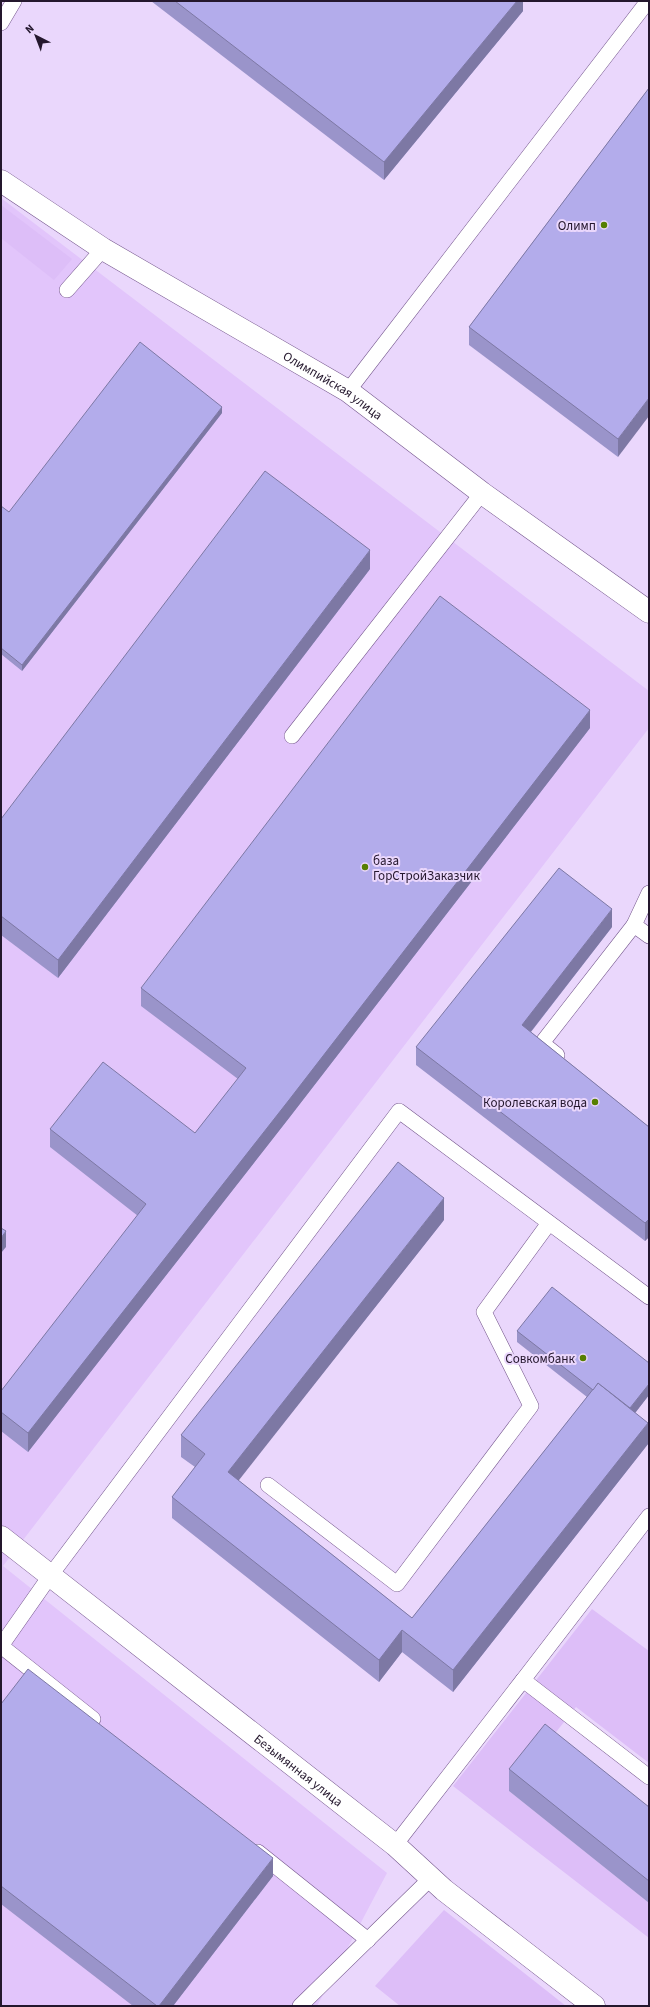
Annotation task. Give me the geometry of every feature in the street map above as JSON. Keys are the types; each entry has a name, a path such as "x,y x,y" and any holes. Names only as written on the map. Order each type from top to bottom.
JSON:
{"street":[{"name":"Олимпийская улица","path":"1,181 103,249 348,392 482,493 649,612"},
{"name":"Безымянная улица","path":"1,1537 395,1845 444,1890 594,2006"}],"lane":[{"path":"1,24 14,1"},
{"path":"348,392 648,1"},
{"path":"67,290 103,249"},
{"path":"292,736 482,493"},
{"path":"567,1063 542,1043 634,925 649,893"},
{"path":"634,925 649,936"},
{"path":"107,1731 1,1646 50,1576 399,1111 649,1297"},
{"path":"268,1485 397,1584 531,1406 484,1312 549,1223"},
{"path":"395,1845 649,1516"},
{"path":"523,1680 649,1777"},
{"path":"250,1845 368,1940"},
{"path":"300,2006 431,1878"}],"shaded area":[{"path":"1,198 649,691 649,728 3,1566 387,1873 317,2006 1,2006"},
{"path":"1,205 72,259 54,280 1,238"},
{"path":"592,1609 649,1651 649,1763 576,1707 509,1791 649,1903 649,1938 453,1786"},
{"path":"444,1910 566,2006 400,2006 375,1986"}],"building":[{"path":"175,1 517,1 384,162"},
{"name":"Олимп","path":"649,88 649,398 618,439 469,327"},
{"path":"140,342 222,407 22,665 1,648 1,506 9,512"},
{"path":"265,471 370,550 58,960 1,916 1,819"},
{"name":"база ГорСтройЗаказчик","path":"440,596 590,710 289,1100 28,1433 1,1412 1,1391 146,1204 50,1129 103,1062 195,1133 246,1068 141,988"},
{"path":"559,868 612,909 522,1025 649,1127 649,1219 645,1223 416,1047"},
{"path":"398,1162 444,1198 228,1472 412,1618 598,1383 648,1423 453,1670 402,1630 379,1660 172,1497 205,1454 181,1435"},
{"path":"1,1228 6,1231 1,1238"},
{"name":"Совкомбанк","path":"552,1287 649,1363 649,1384 630,1408 598,1383 593,1390 517,1331"},
{"path":"28,1669 273,1858 159,2006 157,2006 1,1886 1,1704"},
{"path":"545,1724 649,1807 649,1881 509,1769"}],"place":[{"name":"Олимп","path":"604,225"},
{"name":"база ГорСтройЗаказчик","path":"365,867"},
{"name":"Королевская вода","path":"595,1102"},
{"name":"Совкомбанк","path":"583,1358"}]}
